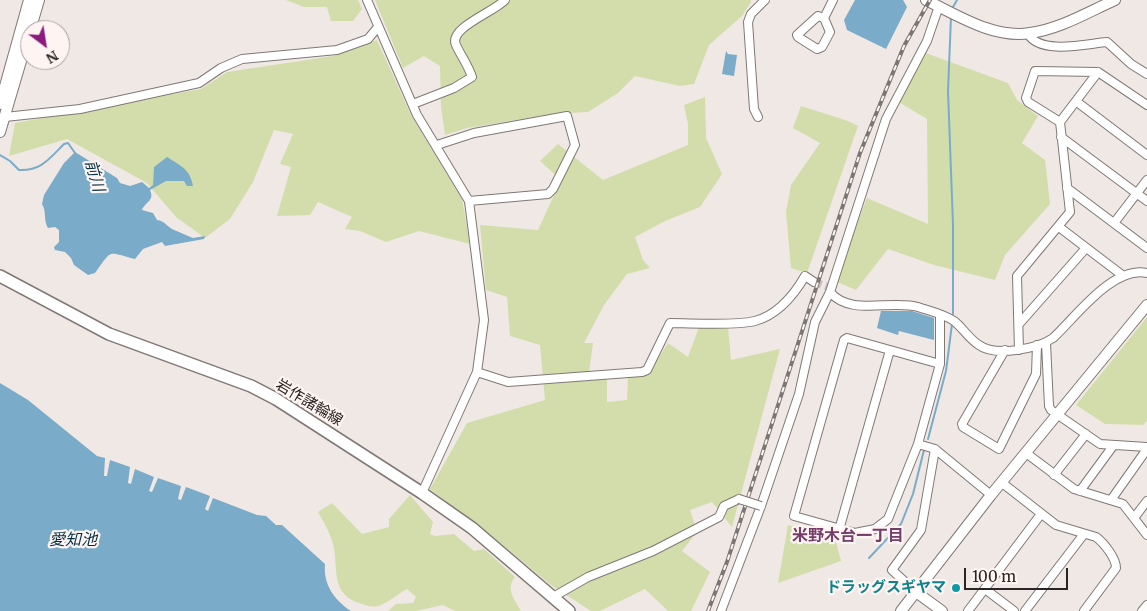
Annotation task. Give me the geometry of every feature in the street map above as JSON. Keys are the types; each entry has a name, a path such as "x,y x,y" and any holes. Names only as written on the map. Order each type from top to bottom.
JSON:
{"main road":[{"name":"岩作諸輪線","path":"0,276 109,334 251,386 276,399 422,493 498,548 569,611"}],"street":[{"path":"0,104 29,0"},
{"path":"0,132 39,0"},
{"path":"367,0 413,104 469,201 484,320 477,372 422,493"},
{"path":"413,104 454,88 472,77 462,53 455,44 455,38 465,24 490,12 504,0"},
{"path":"758,117 754,109 748,22 751,14 765,0"},
{"path":"824,18 818,16 797,34 798,37 820,49 830,32 824,18 833,0"},
{"path":"926,0 957,16 997,30 1028,34 1049,29 1116,0"},
{"path":"721,611 761,506 799,394 815,322 830,292 886,119 927,41 938,6"},
{"path":"5,117 80,108 199,83 221,68 242,59 337,50 368,39 378,28"},
{"path":"1028,34 1032,40 1042,45 1064,47 1107,42 1131,64 1147,74"},
{"path":"1060,122 1028,102 1026,98 1035,71 1098,72 1147,105"},
{"path":"1019,350 1016,276 1070,212 1060,122 1098,72"},
{"path":"1077,102 1147,155"},
{"path":"437,145 474,133 567,116 575,145 548,194 469,201"},
{"path":"1061,137 1147,201"},
{"path":"1114,223 1147,180"},
{"path":"1067,188 1147,248"},
{"path":"1059,227 1122,275"},
{"path":"1019,324 1086,248"},
{"path":"830,292 841,302 915,306 940,314 954,321 979,346 988,349 1019,350 1046,343 1106,286 1122,275 1147,273"},
{"path":"477,372 508,382 642,372 647,370 670,323 755,321 776,310 795,294 805,276 814,282"},
{"path":"901,611 1001,482 1147,305"},
{"path":"940,314 940,364 918,444 888,519 875,529 855,533 794,516 844,340 847,338 940,364"},
{"path":"1046,343 1049,406 1057,415 1100,444 1147,448"},
{"path":"1005,350 962,424 963,427 999,449 1036,374 1037,345"},
{"path":"839,530 890,350"},
{"path":"1054,475 1086,434"},
{"path":"918,444 936,449 991,495"},
{"path":"1080,491 1113,446"},
{"path":"1111,500 1147,448"},
{"path":"936,449 921,530 892,570 916,592 942,611"},
{"path":"1026,453 1054,475 1080,491 1123,504 1147,536"},
{"path":"1001,482 1056,525 1102,541 1116,565 1084,611"},
{"path":"553,597 573,584 653,551 720,517 724,506 739,499 761,506"},
{"path":"1134,518 1147,501"},
{"path":"968,611 1041,514"},
{"path":"1025,611 1084,534"},
{"path":"985,589 1014,611"},
{"path":"1142,611 1147,605"}],"green space":[{"path":"286,0 358,0 362,9 353,21 331,21 327,7 304,7"},
{"path":"375,0 751,0 751,2 742,16 709,45 694,84 680,86 635,76 618,93 588,112 553,114 467,128 445,135 441,107 440,66 424,56 403,68"},
{"path":"377,40 411,115 462,199 470,244 419,231 386,242 360,231 345,229 352,217 318,202 310,215 277,216 291,167 280,164 293,134 274,130 253,182 230,219 205,238 176,217 147,183 67,139 9,156 15,123 201,89 227,72 333,56"},
{"path":"923,52 1008,83 1017,100 1038,116 1022,143 1045,160 1050,204 1005,255 995,280 934,265 888,249 856,290 835,281 867,198 928,224 927,119 897,101"},
{"path":"705,97 706,138 722,174 700,207 665,221 635,237 643,260 650,268 627,274 604,305 584,343 593,343 588,380 607,379 607,402 627,400 628,377 650,371 668,343 688,357 699,327 728,327 731,360 780,349 732,527 712,502 690,510 697,532 682,551 710,572 691,611 668,611 645,589 600,611 591,611 551,585 492,536 430,489 467,423 545,400 540,345 510,336 507,297 486,290 480,225 538,230 561,180 540,161 558,144 603,180 688,145 688,124 684,105"},
{"path":"801,106 858,126 807,273 791,268 786,212 791,185 820,143 793,128"},
{"path":"1147,317 1147,421 1143,425 1105,424 1076,405"},
{"path":"410,495 433,522 430,534 435,536 454,534 474,551 484,549 515,577 512,581 511,590 521,611 455,611 443,605 416,611 388,611 396,604 413,603 416,597 407,589 379,606 374,607 352,600 344,594 337,580 332,540 318,512 332,503 362,534 389,527 389,519"},
{"path":"788,525 835,538 841,561 778,583"}],"water":[{"path":"855,0 903,0 907,7 886,49 847,30 844,20"},
{"path":"726,51 728,54 737,55 734,76 722,74"},
{"path":"75,152 117,178 120,183 130,186 142,182 149,188 153,185 154,167 167,157 181,166 190,176 193,186 187,186 184,181 166,181 150,190 151,197 142,210 153,213 157,220 174,230 193,238 205,236 204,239 165,246 162,242 143,249 135,259 111,254 95,273 88,275 74,265 71,258 65,252 55,250 54,247 59,242 59,230 55,227 48,228 42,204 44,195 64,163"},
{"path":"881,311 912,311 934,318 934,340 899,331 898,335 877,328"},
{"name":"愛知池","path":"0,383 28,400 97,456 105,458 104,476 107,476 110,460 130,467 128,483 131,484 135,469 154,477 149,491 152,492 158,478 181,486 178,499 181,500 186,487 210,496 205,509 208,511 213,498 257,515 266,516 276,525 282,525 325,564 326,578 331,591 339,602 351,611 0,611"}],"waterway":[{"path":"953,7 957,0"},
{"path":"951,17 948,91 953,225 953,314"},
{"name":"前川","path":"0,155 19,170 27,170 44,163 64,144 68,143 75,153"},
{"path":"928,439 946,371 952,324"},
{"path":"869,558 901,524 913,494 924,450"}],"tunnel":[{"path":"814,282 831,288"}],"railway":[{"path":"708,611 727,562 860,153 904,46 930,0"}],"place":[{"name":"ドラッグスギヤマ","path":"956,588"}],"district":[{"name":"米野木台一丁目","path":"848,536"}]}
